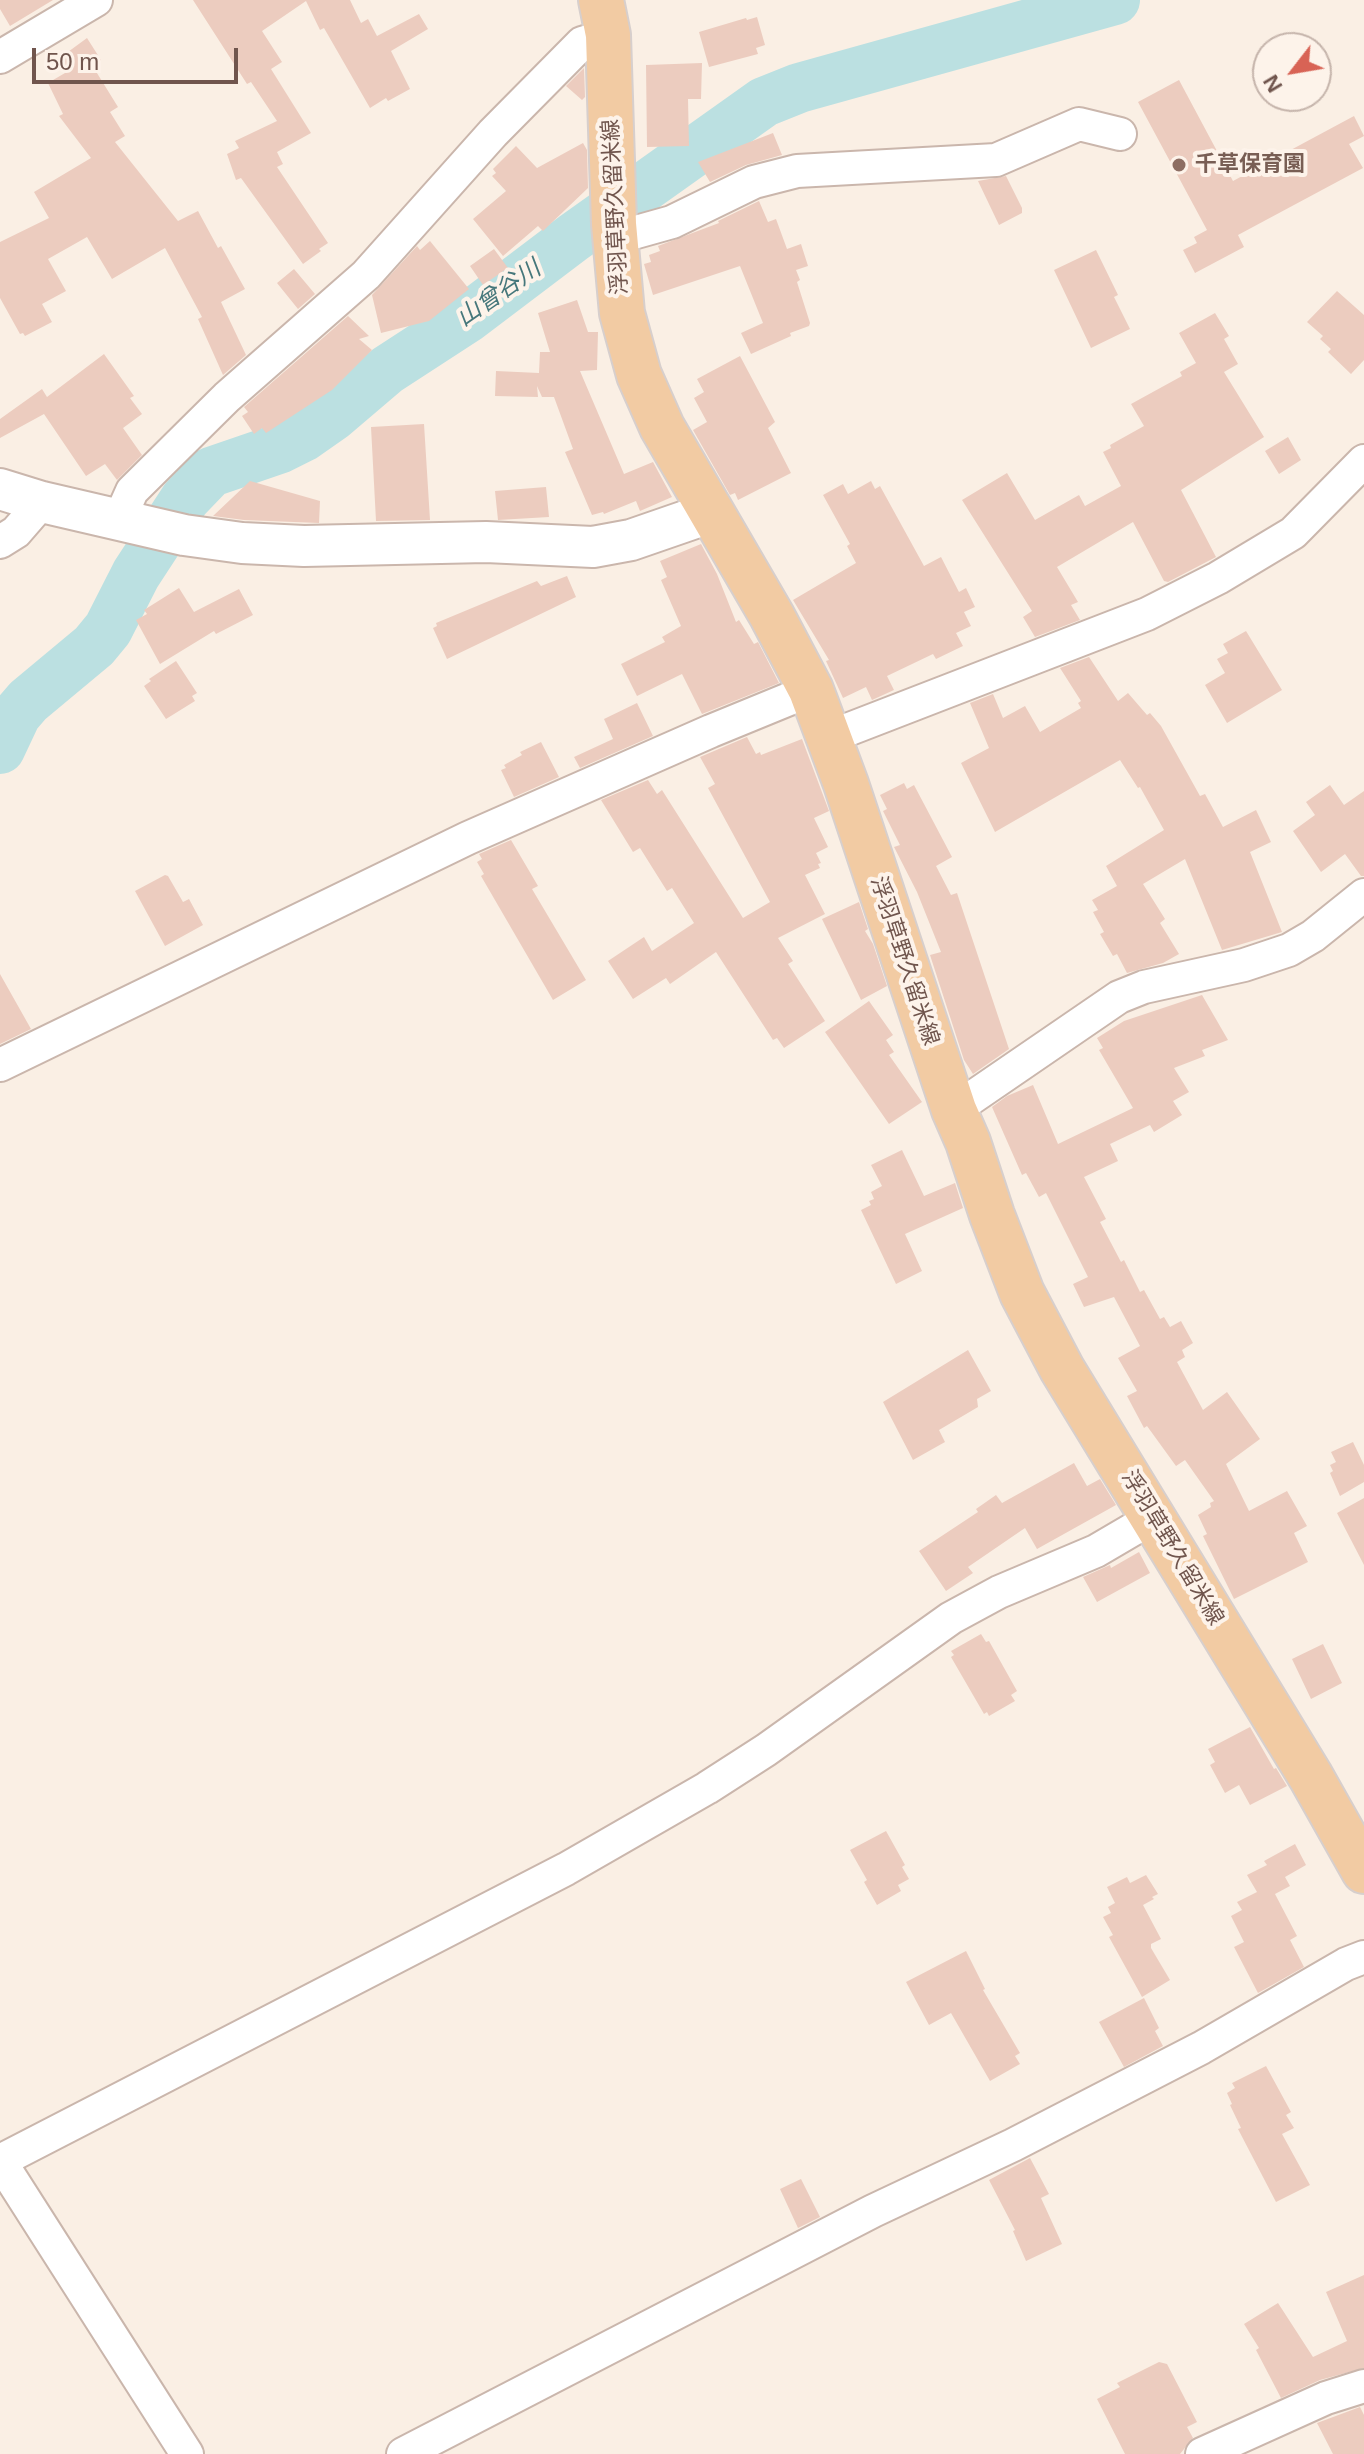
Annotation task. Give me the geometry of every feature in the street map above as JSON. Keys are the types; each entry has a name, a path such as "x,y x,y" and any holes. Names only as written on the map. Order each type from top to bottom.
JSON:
{"main road":[{"name":"浮羽草野久留米線","path":"605,18 614,216 622,313 639,375 662,427 772,616 811,690 954,1110 1022,1293 1062,1369 1311,1777 1364,1871"}],"street":[{"path":"0,57 96,0"},
{"path":"151,527 132,491 227,397 366,275 493,133 605,18"},
{"path":"614,216 672,222 754,182 797,171 996,160 1079,124 1120,134"},
{"path":"829,737 1147,614 1218,578 1293,533 1364,461"},
{"path":"0,489 151,527 242,543 304,546 486,542 593,547 631,540 712,512"},
{"path":"0,542 16,532 42,502"},
{"path":"0,1065 468,838 811,690"},
{"path":"954,1110 1119,997 1144,987 1244,965 1289,950 1313,936 1364,895"},
{"path":"187,2454 0,2161 566,1869 707,1788 766,1750 951,1618 999,1592 1096,1551 1154,1517"},
{"path":"403,2454 873,2211 1013,2145 1174,2062 1346,1964 1364,1957"},
{"path":"1202,2454 1326,2398 1364,2386"}],"building":[{"path":"0,0 53,0 10,26 0,9"},
{"path":"193,0 350,0 361,23 368,19 377,36 419,14 428,29 391,51 410,89 370,108 324,28 320,30 306,1 262,31 282,62 271,69 311,133 277,152 283,164 277,167 328,243 303,264 241,178 236,180 227,154 239,148 235,141 277,121 251,82 247,84"},
{"path":"757,17 765,45 756,48 758,54 709,67 699,32"},
{"path":"87,38 101,60 92,65 118,107 110,112 125,136 115,142 178,221 198,211 245,289 221,302 246,355 223,375 198,319 202,317 165,248 112,279 87,237 48,259 66,291 42,304 52,322 25,336 20,334 0,298 0,242 49,218 34,192 91,158 59,116 63,114 48,83 65,73 57,60"},
{"path":"702,63 701,99 688,99 689,146 647,147 646,65"},
{"path":"584,68 585,97 582,100 566,86"},
{"name":"千草保育園","path":"1179,80 1233,181 1354,116 1364,136 1349,144 1363,168 1238,235 1244,247 1195,273 1183,250 1197,243 1194,237 1207,230 1138,102"},
{"path":"773,133 782,155 746,165 710,182 698,162"},
{"path":"583,143 587,150 588,188 543,231 538,226 503,256 473,219 506,191 492,176 496,173 493,169 516,146 537,168"},
{"path":"1006,176 1022,213 999,225 978,181"},
{"path":"759,201 768,222 776,219 787,249 801,244 808,266 796,270 800,280 797,282 810,323 790,333 791,336 751,354 741,333 763,323 740,266 653,295 644,264 651,262 649,255 660,251 658,246 719,223"},
{"path":"430,241 469,289 429,321 381,333 372,295 417,246 420,250"},
{"path":"494,249 508,268 483,285 470,266"},
{"path":"1096,250 1118,295 1114,297 1130,329 1091,348 1054,270"},
{"path":"294,269 315,294 298,309 277,283"},
{"path":"1337,291 1364,315 1364,360 1351,374 1328,352 1331,349 1320,339 1323,336 1307,322"},
{"path":"577,300 588,332 598,332 597,370 580,371 624,474 653,462 672,497 640,511 636,501 604,514 592,515 565,452 573,449 554,397 542,397 537,386 538,397 495,396 496,371 539,373 540,352 550,352 538,313"},
{"path":"1215,313 1229,336 1224,339 1238,364 1224,372 1264,437 1181,490 1216,557 1168,582 1164,581 1133,522 1057,567 1078,602 1071,605 1080,620 1035,637 1023,617 1032,611 962,500 1007,473 1035,520 1079,495 1085,506 1121,486 1103,452 1144,426 1131,404 1182,376 1180,372 1196,363 1179,333"},
{"path":"348,316 369,336 359,339 372,350 332,390 266,433 262,428 254,434 242,416 248,412 244,407"},
{"path":"104,354 134,396 130,398 142,414 123,428 142,455 117,480 105,464 86,476 44,414 0,438 0,419 42,389 47,397"},
{"path":"740,356 775,422 768,428 791,473 738,500 735,493 730,495 693,430 707,422 694,398 704,392 697,379"},
{"path":"424,424 430,520 376,521 371,427"},
{"path":"1288,437 1301,460 1279,474 1265,451"},
{"path":"250,481 320,501 319,523 213,516"},
{"path":"871,481 875,489 880,486 924,566 941,557 959,592 966,588 975,607 964,612 971,626 956,633 963,646 936,659 933,654 887,676 894,690 872,700 866,687 843,698 826,661 829,660 793,600 856,563 847,546 850,544 823,495 843,484 848,494"},
{"path":"546,487 549,517 498,520 495,491"},
{"path":"701,544 736,622 739,620 754,644 758,642 779,683 702,714 682,674 637,696 621,664 665,642 662,637 681,626 661,580 667,577 660,561"},
{"path":"567,576 576,597 447,659 433,628 437,626 436,623 537,581 541,586"},
{"path":"179,588 194,612 239,589 253,615 216,634 214,631 160,664 136,620 147,614 144,610"},
{"path":"1246,631 1282,690 1227,723 1205,685 1225,673 1217,659 1228,653 1223,644"},
{"path":"1089,657 1118,701 1128,693 1161,726 1200,796 1205,794 1223,827 1256,810 1271,842 1250,852 1282,932 1222,950 1185,859 1143,884 1165,919 1160,923 1179,954 1163,963 1127,973 1117,954 1113,956 1100,934 1104,932 1093,912 1098,910 1092,900 1117,886 1106,866 1164,830 1140,787 1120,760 995,832 961,763 989,748 970,703 993,694 1003,718 1025,706 1040,732 1081,708 1078,703 1081,701 1060,668"},
{"path":"176,661 197,693 192,696 195,701 166,719 144,686 151,681 149,679"},
{"path":"637,703 653,736 580,768 574,757 613,739 604,719"},
{"path":"747,737 756,754 760,752 761,755 802,739 829,811 814,818 828,847 816,853 820,868 805,875 825,914 778,938 793,961 788,964 825,1021 784,1048 777,1038 773,1040 716,952 670,984 666,978 633,999 608,961 644,937 652,951 694,923 672,888 667,891 640,848 633,852 601,800 648,780 657,794 662,790 743,918 770,902 708,788 715,784 700,757"},
{"path":"541,742 559,777 514,797 501,770 522,755 520,752"},
{"path":"904,783 907,789 914,785 952,857 936,866 951,895 957,893 1009,1049 973,1074 964,1060 930,955 941,952 917,892 894,847 900,845 883,811 887,809 880,795"},
{"path":"1330,785 1344,805 1364,791 1364,876 1345,854 1321,872 1293,831 1315,815 1306,802"},
{"path":"511,840 538,886 532,889 586,980 553,1000 481,876 484,874 477,862 482,859 479,854"},
{"path":"165,875 183,902 189,899 203,925 165,946 135,891"},
{"path":"859,902 868,929 865,931 873,944 887,986 861,1000 822,919"},
{"path":"0,974 31,1029 0,1044"},
{"path":"1202,995 1228,1040 1202,1050 1205,1056 1174,1068 1189,1092 1173,1101 1182,1115 1154,1132 1150,1125 1110,1144 1118,1161 1084,1177 1106,1219 1100,1222 1140,1292 1144,1290 1160,1319 1164,1317 1170,1327 1181,1321 1193,1343 1182,1350 1185,1357 1177,1362 1203,1410 1227,1392 1260,1439 1226,1464 1249,1511 1287,1491 1307,1526 1294,1533 1308,1562 1234,1599 1203,1536 1207,1534 1198,1515 1211,1507 1210,1503 1214,1501 1185,1460 1176,1466 1147,1426 1144,1428 1127,1396 1137,1391 1118,1358 1140,1346 1114,1297 1084,1307 1073,1284 1088,1277 1046,1193 1039,1197 1026,1173 1022,1175 992,1107 1007,1096 1033,1085 1058,1144 1133,1108 1099,1050 1103,1048 1097,1038 1124,1021"},
{"path":"869,1001 893,1035 886,1040 894,1052 889,1055 922,1102 889,1124 825,1032"},
{"path":"902,1150 924,1196 955,1183 963,1208 905,1234 922,1271 896,1284 861,1210 871,1205 869,1201 874,1199 871,1192 882,1186 871,1165"},
{"path":"968,1350 991,1391 977,1399 978,1407 939,1430 945,1442 913,1460 883,1402"},
{"path":"1353,1442 1364,1465 1364,1482 1340,1496 1330,1473 1333,1471 1330,1465 1336,1462 1331,1452"},
{"path":"1074,1463 1087,1486 1100,1479 1116,1505 1037,1549 1025,1528 968,1567 973,1573 946,1591 919,1551 978,1512 976,1509 996,1495 1002,1503"},
{"path":"1364,1498 1364,1565 1337,1513"},
{"path":"1139,1552 1150,1573 1097,1602 1083,1577 1110,1565 1111,1568"},
{"path":"981,1634 986,1642 989,1641 1017,1691 1011,1695 1015,1701 989,1716 987,1712 984,1714 951,1657 954,1655 951,1651"},
{"path":"1323,1644 1342,1683 1311,1699 1292,1659"},
{"path":"1250,1727 1287,1786 1250,1805 1239,1785 1225,1793 1210,1765 1215,1762 1208,1749"},
{"path":"886,1831 905,1865 902,1867 909,1879 898,1885 901,1891 877,1905 850,1850"},
{"path":"1295,1844 1306,1865 1285,1877 1290,1886 1275,1894 1297,1936 1290,1940 1304,1967 1258,1993 1234,1947 1244,1942 1231,1916 1242,1910 1237,1902 1257,1892 1247,1875 1267,1865 1264,1861"},
{"path":"1146,1875 1158,1894 1143,1905 1161,1939 1151,1944 1151,1948 1170,1980 1142,1997 1109,1937 1113,1935 1103,1917 1111,1913 1108,1907 1115,1903 1107,1887 1127,1877 1130,1883"},
{"path":"966,1951 983,1990 1020,2053 1015,2056 1020,2064 990,2081 951,2013 929,2025 906,1982"},
{"path":"1144,1998 1159,2028 1155,2031 1163,2046 1124,2067 1099,2022"},
{"path":"1266,2066 1291,2112 1286,2115 1294,2128 1282,2134 1310,2185 1276,2202 1238,2129 1241,2128 1227,2093 1235,2088 1232,2083"},
{"path":"1030,2158 1049,2194 1041,2198 1062,2244 1026,2261 1015,2230 989,2180"},
{"path":"801,2179 820,2217 798,2228 780,2189"},
{"path":"1364,2275 1364,2368 1320,2380 1281,2398 1256,2350 1259,2348 1244,2324 1278,2303 1313,2357 1347,2341 1326,2292"},
{"path":"1159,2362 1167,2364 1197,2422 1187,2427 1193,2438 1180,2454 1125,2454 1097,2399 1120,2387 1117,2383"},
{"path":"1360,2407 1364,2415 1364,2454 1333,2454 1317,2423"}],"waterway":[{"name":"山曾谷川","path":"0,749 16,715 28,701 94,646 108,629 136,574 185,499 211,472 281,448 303,437 387,370 467,318 574,237 764,102 799,88 1115,0"}],"place":[{"name":"千草保育園","path":"1179,165"}]}
